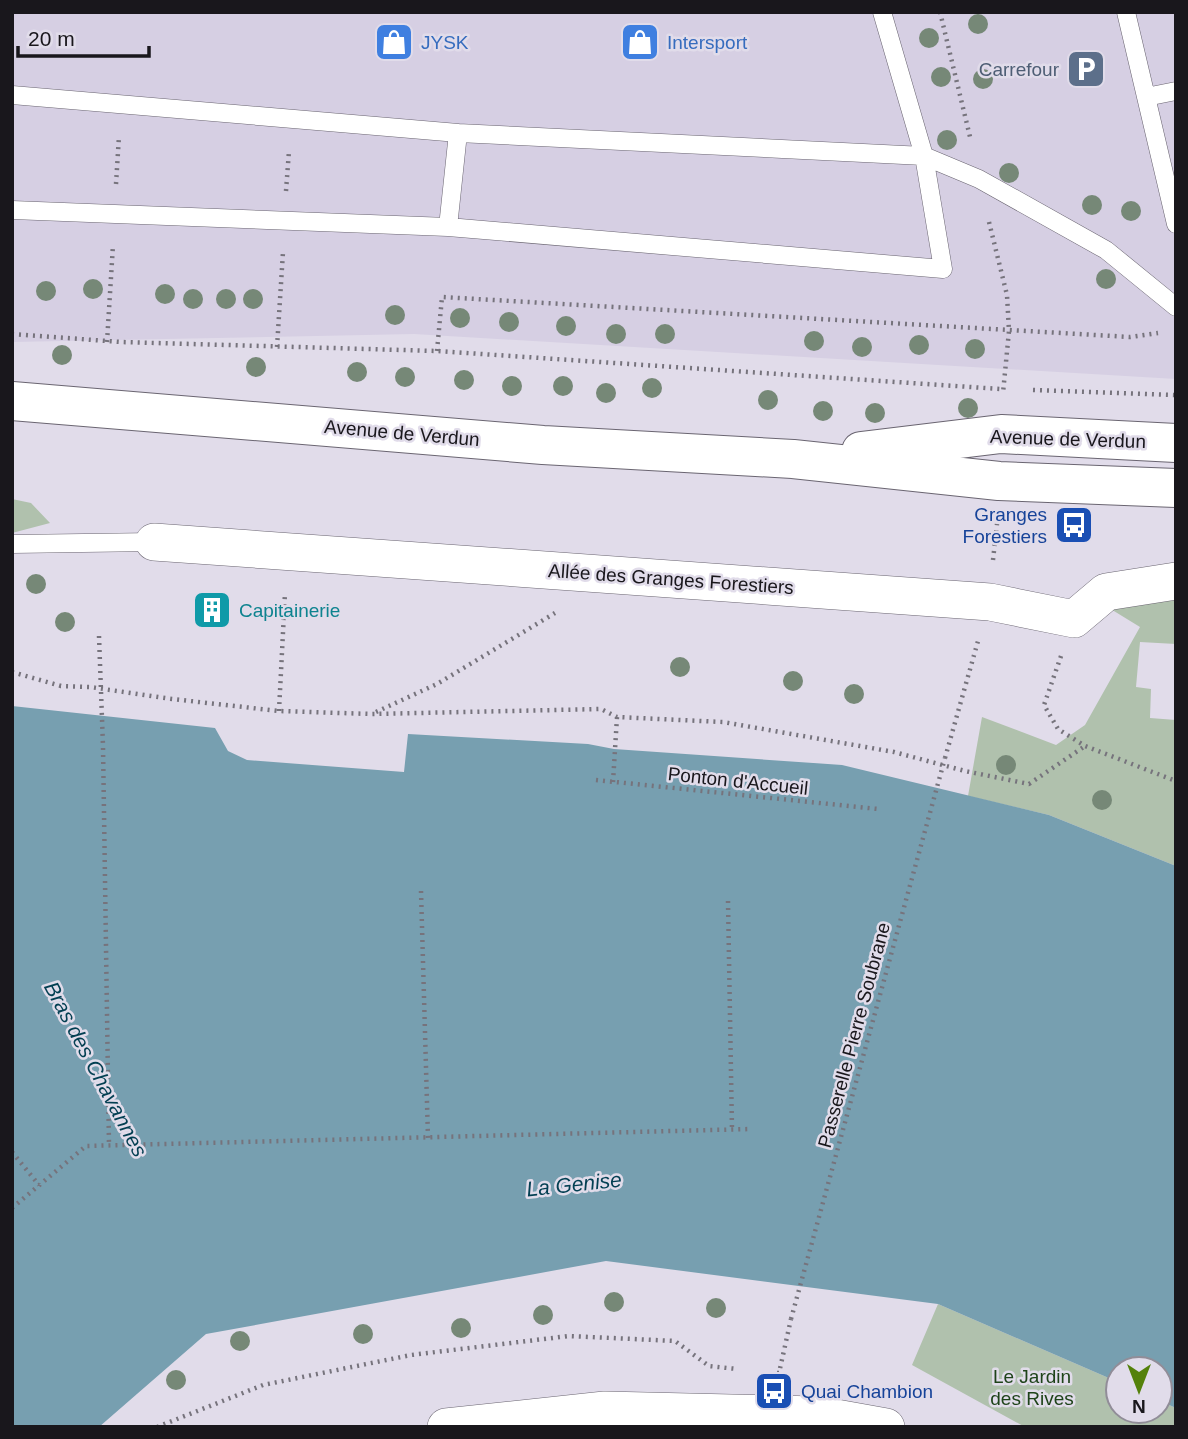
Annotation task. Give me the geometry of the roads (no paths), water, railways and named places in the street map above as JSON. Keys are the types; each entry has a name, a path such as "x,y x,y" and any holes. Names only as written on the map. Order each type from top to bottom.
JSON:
{"main road":[{"name":"Avenue de Verdun","path":"12,401 542,446 793,459 999,481 1176,488"},
{"name":"Avenue de Verdun","path":"793,459 1000,434 1176,443"}],"street":[{"name":"Allée des Granges Forestiers","path":"154,542 989,602 1074,619 1105,592 1176,581"},
{"path":"446,1427 605,1410 768,1421 819,1415 886,1427"}],"lane":[{"path":"12,210 448,227 943,269 924,156 882,12"},
{"path":"1126,12 1176,224"},
{"path":"1146,97 1176,91"},
{"path":"12,95 458,133 924,156 979,179 1105,250 1176,307"},
{"path":"448,227 458,133"},
{"path":"12,544 154,542"}],"water":[{"path":"12,706 215,728 228,751 247,760 404,772 408,734 588,744 614,749 842,765 1049,815 1176,866 1176,1408 1174,1355 1104,1355 1104,1376 938,1304 606,1261 206,1334 99,1427 12,1427"}],"place":[{"name":"JYSK","path":"394,42"},
{"name":"Intersport","path":"640,42"},
{"name":"Carrefour","path":"1086,69"},
{"name":"Granges Forestiers","path":"1074,525"},
{"name":"Capitainerie","path":"212,610"},
{"name":"Quai Chambion","path":"774,1391"}],"water label":[{"name":"Bras des Chavannes","path":"96,1069"},
{"name":"La Genise","path":"574,1184"}],"park label":[{"name":"Le Jardin des Rives","path":"1032,1387"}]}
